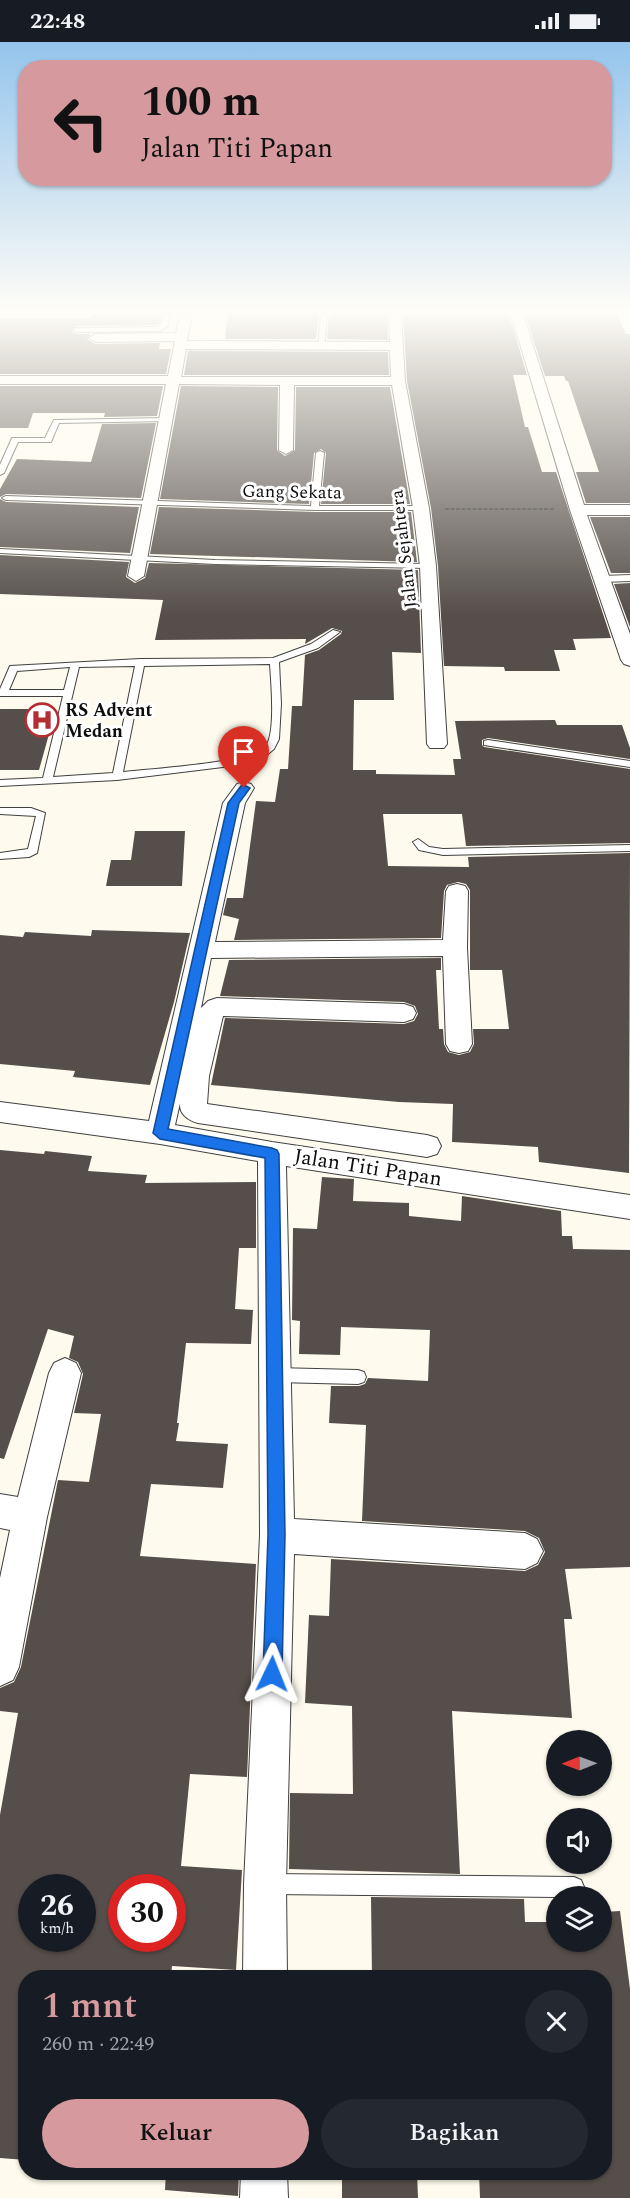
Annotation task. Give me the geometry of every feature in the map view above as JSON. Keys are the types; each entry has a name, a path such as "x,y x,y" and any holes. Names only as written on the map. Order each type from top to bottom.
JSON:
{"street":[{"path":"136,576 167,415"},
{"path":"286,450 287,415"},
{"name":"Jalan Sejahtera","path":"404,415 421,508 428,566 437,744"},
{"path":"549,415 578,510 630,660"},
{"path":"578,510 630,510"},
{"path":"160,1133 234,803 244,788"},
{"path":"457,891 455,948 459,1044"},
{"path":"201,950 455,948"},
{"path":"404,1013 220,1007 211,1011 196,1076 193,1107 194,1111 285,1146 427,1146"},
{"name":"Jalan Titi Papan","path":"0,1112 160,1133 285,1146 630,1207"},
{"path":"265,1970 265,1884 277,1535 275,1375 285,1146"},
{"path":"0,1667 15,1514 65,1373"},
{"path":"277,1535 525,1551"},
{"path":"264,2180 264,2198"}],"lane":[{"path":"0,472 15,440 48,440 56,421 166,420"},
{"path":"315,508 320,453"},
{"name":"Gang Sekata","path":"6,498 315,508 421,508"},
{"path":"0,551 215,562 428,566"},
{"path":"602,579 630,578"},
{"path":"69,693 1,693 13,668 140,662 274,661 330,638 336,632"},
{"path":"0,783 117,777 247,760 265,753 273,744 275,732 274,661"},
{"path":"117,777 140,662"},
{"path":"48,781 75,664"},
{"path":"488,743 630,764"},
{"path":"0,811 31,811 40,813 41,816 33,851 29,854 0,856"},
{"path":"418,842 421,847 428,850 443,852 630,848"},
{"path":"275,1375 358,1377"},
{"path":"265,1884 546,1887"}],"path":[{"path":"421,508 578,510"}],"building":[{"path":"0,415 32,415 28,428 0,428"},
{"path":"105,415 157,415 157,416 104,417"},
{"path":"176,415 278,415 277,450 285,456 295,450 296,415 395,415 410,504 321,504 326,453 321,449 314,453 309,504 160,499"},
{"path":"413,415 522,415 542,472 556,472 611,638 573,639 576,650 554,650 560,671 505,671 504,667 444,666 438,566 431,508"},
{"path":"579,415 630,415 630,503 586,503 576,472 599,472"},
{"path":"156,423 141,498 6,494 0,497 0,489 17,459 91,462 102,424"},
{"path":"0,499 6,502 139,507 130,553 0,547"},
{"path":"159,507 315,512 411,512 417,562 150,554"},
{"path":"590,517 630,517 630,573 611,573"},
{"path":"0,555 129,562 126,577 135,583 145,578 149,563 418,570 421,653 392,652 394,700 354,700 353,770 376,770 376,774 455,775 453,759 461,759 455,721 555,720 557,725 622,725 630,748 630,759 488,738 482,740 482,745 630,769 630,843 466,846 462,814 383,814 388,866 469,867 468,857 630,853 629,1173 539,1162 538,1147 452,1142 453,1104 399,1102 211,1085 225,1018 404,1024 414,1021 418,1014 415,1006 404,1002 220,996 229,960 441,958 441,970 436,970 439,1029 443,1029 444,1044 448,1052 459,1055 470,1052 474,1044 473,1029 509,1029 502,970 470,970 470,890 466,884 458,882 447,885 444,891 441,938 234,940 239,919 223,915 227,898 243,898 256,801 275,802 280,769 288,769 292,706 302,706 305,655 319,650 342,631 332,628 305,644 306,639 155,640 163,600 0,594"},
{"path":"630,583 630,627 614,584"},
{"path":"0,709 56,709 39,770 0,770"},
{"path":"135,831 185,831 182,886 106,886 111,860 131,860"},
{"path":"92,930 190,933 174,1002 150,1085 73,1077 75,1071 0,1064 0,935 23,937 25,932 91,936"},
{"path":"0,1150 44,1154 45,1151 92,1156 88,1171 147,1175 145,1183 256,1182 256,1248 239,1248 235,1309 253,1310 251,1344 186,1343 177,1423 179,1423 176,1441 228,1444 223,1488 151,1484 140,1556 256,1564 247,1777 190,1774 181,1866 242,1870 236,1970 172,1966 172,1970 18,1970 18,2159 0,2158 0,1815 18,1713 0,1711 0,1688 14,1682 21,1667 58,1480 89,1482 101,1414 74,1413 83,1374 78,1362 69,1358 74,1336 48,1329 4,1459 0,1458"},
{"path":"322,1177 354,1179 353,1201 409,1203 409,1216 461,1221 462,1196 561,1211 562,1236 572,1236 573,1249 630,1250 630,1567 565,1569 572,1619 564,1619 572,1718 452,1711 460,1874 289,1869 290,1793 353,1794 352,1706 305,1703 309,1615 329,1616 331,1559 525,1571 538,1565 545,1552 539,1538 525,1531 362,1521 366,1425 329,1423 331,1386 359,1386 365,1384 368,1378 428,1381 430,1330 341,1327 340,1355 299,1354 300,1321 292,1320 293,1228 317,1229"},
{"path":"371,1897 524,1899 525,1922 546,1922 546,1952 612,1952 612,1912 620,1911 630,1989 630,2198 480,2198 479,2180 612,2180 612,1970 372,1970"},
{"path":"166,2180 239,2180 238,2196 165,2190"},
{"path":"342,2180 417,2180 418,2198 342,2198"}],"place":[{"name":"RS Advent Medan","path":"42,720"}],"route":[{"path":"244,788 234,803 160,1133 272,1154 277,1535 272,1674"}]}
